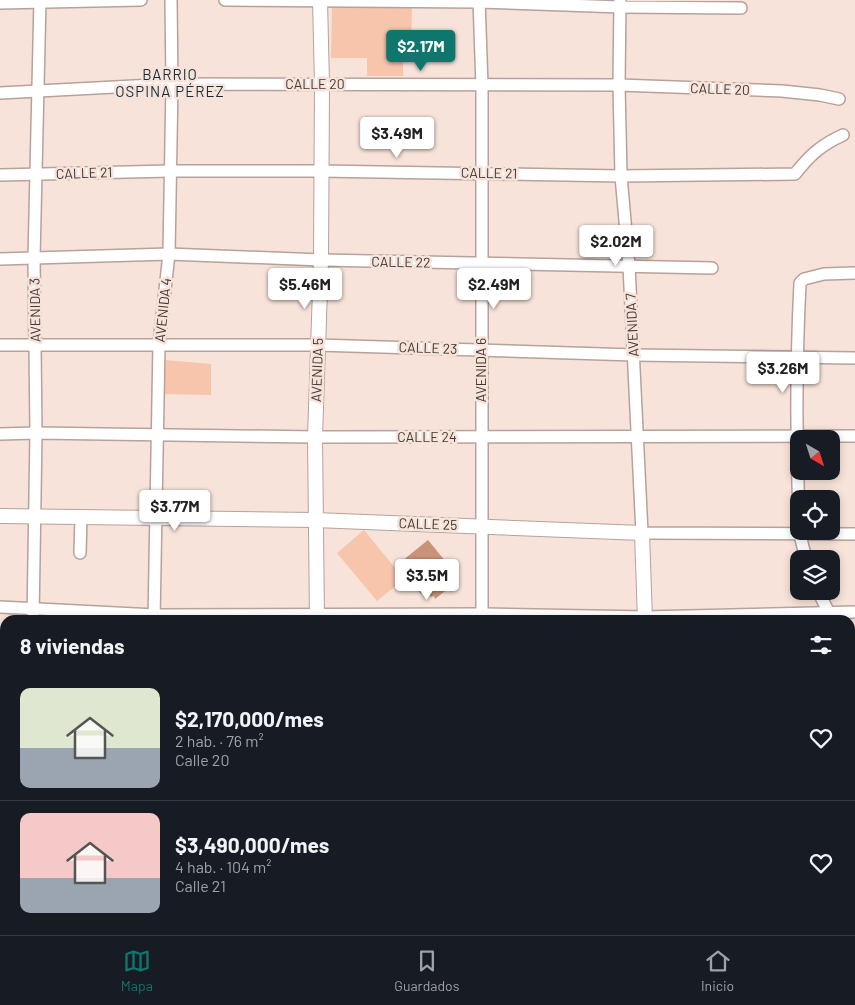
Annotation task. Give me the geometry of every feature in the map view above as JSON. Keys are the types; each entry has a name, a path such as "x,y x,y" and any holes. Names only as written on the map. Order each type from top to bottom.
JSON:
{"street":[{"path":"0,3 141,0"},
{"name":"AVENIDA 4","path":"154,615 159,344 169,254 172,84 170,0"},
{"path":"225,0 479,1 741,8"},
{"name":"AVENIDA 3","path":"33,615 36,432 34,258 40,1"},
{"name":"AVENIDA 5","path":"317,615 315,520 322,170 320,1"},
{"name":"AVENIDA 6","path":"479,1 482,86 482,615"},
{"name":"AVENIDA 7","path":"621,4 619,85 621,176 634,355 645,615"},
{"name":"CALLE 20","path":"0,93 172,84 619,85 782,91 839,99"},
{"name":"CALLE 21","path":"0,175 322,170 621,176 795,174 815,151 843,135"},
{"name":"CALLE 22","path":"0,259 169,254 321,260 712,268"},
{"path":"796,430 800,283 804,279 824,274 855,273"},
{"name":"CALLE 23","path":"0,345 318,344 634,355 855,358"},
{"name":"CALLE 24","path":"0,434 36,432 316,437 790,436"},
{"name":"CALLE 24","path":"840,436 855,436"},
{"name":"CALLE 25","path":"0,516 315,520 642,533 790,533"},
{"path":"80,553 81,517"},
{"name":"CALLE 25","path":"840,534 855,534"},
{"path":"822,600 829,615"},
{"path":"0,606 130,615"},
{"path":"840,615 855,612"}],"shaded area":[{"path":"332,6 412,6 411,50 403,50 403,76 367,76 367,58 331,58"},
{"path":"165,360 211,364 211,395 163,394"},
{"path":"364,530 404,579 377,601 337,553"},
{"path":"428,540 459,578 435,599 434,596 431,597 425,591 421,594 404,572 407,570 402,561"}],"district":[{"name":"BARRIO OSPINA PÉREZ","path":"170,84"}]}
